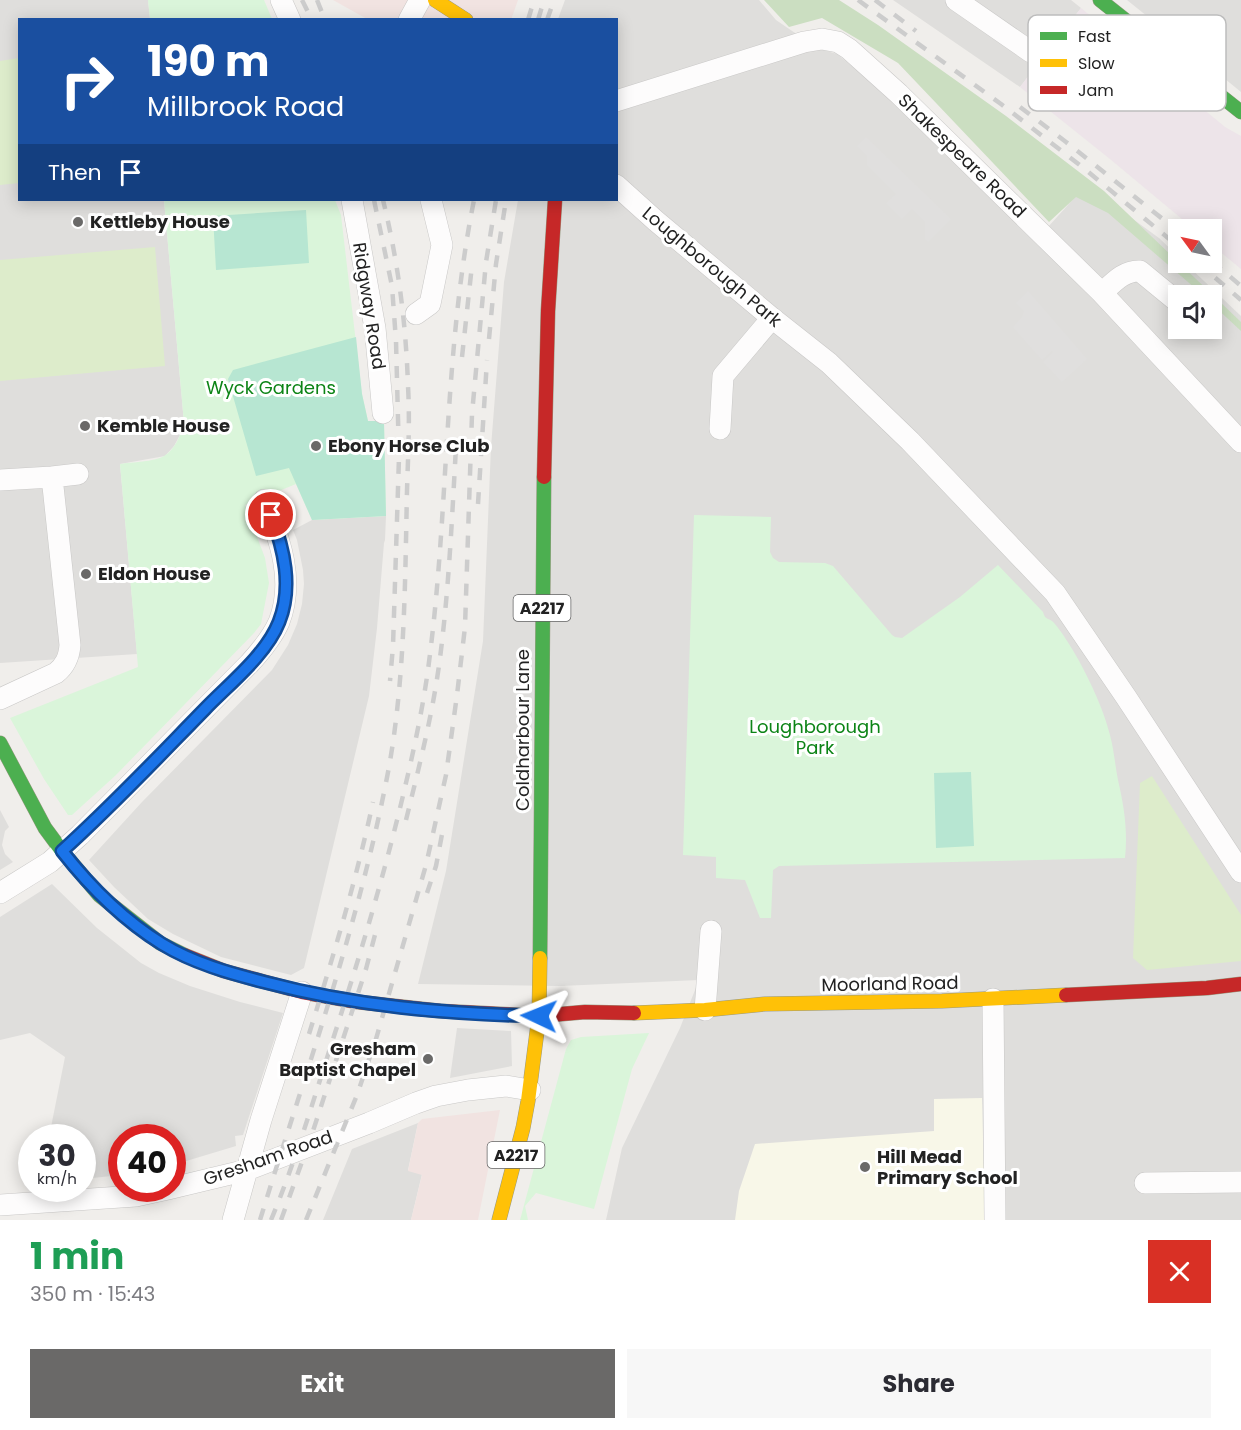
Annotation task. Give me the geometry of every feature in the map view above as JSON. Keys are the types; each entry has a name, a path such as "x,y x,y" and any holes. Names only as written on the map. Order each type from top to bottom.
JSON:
{"street":[{"path":"281,0 289,18"},
{"path":"410,18 420,0"},
{"path":"435,0 463,18"},
{"path":"957,0 1028,50"},
{"path":"1100,0 1119,15"},
{"name":"Shakespeare Road","path":"618,100 804,42 822,39 838,42 849,49 899,94 1102,293 1241,442"},
{"path":"1226,101 1241,112"},
{"name":"Loughborough Park","path":"618,187 772,318 829,363 910,441 1055,593 1241,872"},
{"name":"Ridgway Road","path":"352,201 375,328 383,413"},
{"path":"416,314 430,304 442,245 430,201"},
{"name":"Coldharbour Lane","path":"499,1220 523,1128 539,1016 544,443 548,311 555,201"},
{"path":"1102,293 1123,275 1140,271 1168,294"},
{"path":"720,429 723,376 772,318"},
{"path":"0,480 78,474"},
{"path":"0,699 56,673 62,669 69,654 70,645 52,477"},
{"path":"0,893 50,862 62,851 249,664 270,639 278,623 286,588 281,545 264,500"},
{"name":"Moorland Road","path":"0,743 45,828 99,895 160,943 184,956 224,971 302,992 406,1008 539,1016 585,1012 647,1013 705,1010 765,1004 993,999 1207,988 1241,984"},
{"path":"705,1010 711,932"},
{"path":"233,1220 261,1120 302,992"},
{"path":"993,999 995,1220"},
{"name":"Gresham Road","path":"0,1205 136,1196 247,1170 436,1096 506,1086 530,1090"},
{"path":"1145,1183 1241,1182"}],"shaded area":[{"path":"0,0 148,0 150,18 18,18 18,201 164,201 184,423 174,446 165,456 120,464 137,654 0,663"},
{"path":"333,0 518,0 512,18 365,18"},
{"path":"565,0 759,0 776,20 817,48 837,54 1048,227 1086,185 1159,238 1168,247 1168,273 1196,273 1208,285 1168,285 1168,339 1222,339 1222,298 1241,316 1241,1220 606,1220 622,1148 680,1028 699,980 560,986 418,984 446,871 483,641 491,447 504,282 518,201 618,201 618,18 558,18"},
{"path":"893,0 1071,0 1081,8 1076,15 1028,15 1028,77 1020,87"},
{"path":"1127,0 1241,0 1241,92 1226,80 1226,15 1146,15"},
{"path":"1081,8 1089,15 1076,15"},
{"path":"1028,77 1028,93 1020,87"},
{"path":"1050,111 1206,111 1225,127 1241,136 1241,269 1222,253 1222,219 1182,219"},
{"path":"866,137 951,219 928,242 925,239 925,222 912,209 902,219 886,203 896,194 867,165 867,156 857,146"},
{"path":"1028,291 1087,359 1062,382 1043,362 1053,352 1042,360 1013,327 1024,311 1016,303"},
{"path":"386,516 369,696 304,968 291,975 221,957 148,919 89,860 142,802 272,670 288,645 297,624 304,584 297,540 293,530 312,520"},
{"path":"0,810 9,827 5,831 2,845 5,854 13,862 0,870"},
{"path":"52,884 97,928 141,963 190,986 283,1013 243,1135 235,1136 236,1146 186,1161 186,1124 108,1124 108,1176 96,1178 96,1124 52,1124 65,1057 30,1033 0,1040 0,917"},
{"path":"457,1028 511,1031 512,1066 450,1078"},
{"name":"Hill Mead Primary School","path":"982,1098 985,1220 735,1220 739,1191 755,1144 934,1131 934,1099"},
{"path":"500,1110 478,1220 411,1220 422,1175 408,1171 418,1123 422,1119"},
{"path":"418,1123 408,1170 422,1174 411,1220 323,1220 352,1149"}],"green space":[{"path":"148,0 264,0 272,18 150,18"},
{"path":"764,0 839,0 1006,116 1104,191 1168,252 1168,265 1108,213 1076,197 1049,222 898,63 822,18 789,27"},
{"path":"18,58 18,183 0,185 0,61"},
{"name":"Wyck Gardens","path":"164,201 335,201 341,215 362,394 368,421 384,425 386,516 312,520 296,484 245,505 265,558 269,583 261,624 116,775 72,815 68,815 44,779 10,718 138,667 120,464 149,461 164,456 174,446 184,423"},
{"path":"306,210 309,263 216,270 213,216"},
{"path":"155,247 165,366 0,381 0,260"},
{"path":"1178,273 1190,273 1202,285 1191,285"},
{"path":"1222,304 1241,322 1241,331 1222,313"},
{"name":"Ebony Horse Club","path":"356,337 362,394 368,421 384,421 386,516 312,520 289,468 256,476 228,379 233,370"},
{"name":"Loughborough Park","path":"694,515 771,517 770,552 773,558 779,562 825,563 833,566 895,637 902,638 960,597 998,565 1043,612 1045,617 1058,628 1078,659 1096,696 1110,735 1122,799 1126,828 1125,858 779,866 773,870 771,918 760,918 745,880 716,878 716,857 683,855"},
{"path":"971,772 974,846 936,848 934,773"},
{"path":"1152,776 1241,915 1241,961 1147,970 1133,958 1140,783"},
{"path":"649,1033 632,1069 594,1209 536,1193 525,1206 528,1220 520,1220 566,1049 571,1040 581,1037"}],"railway":[{"path":"302,0 311,18"},
{"path":"317,0 324,18"},
{"path":"529,18 534,0"},
{"path":"539,18 544,0"},
{"path":"548,18 554,0"},
{"path":"858,0 1001,104 1168,238"},
{"path":"875,0 916,31"},
{"path":"1020,107 1168,223"},
{"path":"374,201 392,286 396,341 399,457 390,681"},
{"path":"260,1220 348,939 377,825 394,733 403,629 409,399 400,292 383,201"},
{"path":"271,1220 289,1175 361,949 394,833 418,729 428,673 436,597 457,313 474,201"},
{"path":"306,1220 357,1095 376,1039 426,865 446,775 465,627 472,414 486,262 496,201"},
{"path":"489,339 496,264 506,201"},
{"path":"462,357 472,265"},
{"path":"1222,270 1241,286"},
{"path":"1210,273 1241,300"},
{"path":"478,504 487,360"},
{"path":"406,820 430,719 440,658 448,579 456,447"},
{"path":"309,1034 352,890 373,802"},
{"path":"427,893 436,866 443,829"},
{"path":"281,1220 311,1137 366,969 376,931"}],"traffic: fast":[{"path":"1100,0 1119,15"},
{"path":"1226,100 1241,112"},
{"path":"540,958 544,477"},
{"path":"0,743 45,828 99,895 160,943 184,955"}],"traffic: slow":[{"path":"435,0 463,18"},
{"path":"499,1220 528,1101 539,1016 540,958"},
{"path":"634,1013 705,1010 765,1004 942,1001 1066,995"}],"traffic: jam":[{"path":"544,477 548,311 555,201"},
{"path":"184,955 224,971 302,992 358,1002 440,1011 539,1016 585,1012 634,1013"},
{"path":"1066,995 1207,988 1241,984"}],"place":[{"name":"Kettleby House","path":"78,222"},
{"name":"Kemble House","path":"85,426"},
{"name":"Ebony Horse Club","path":"316,446"},
{"name":"Eldon House","path":"86,574"},
{"name":"Gresham Baptist Chapel","path":"428,1059"},
{"name":"Hill Mead Primary School","path":"865,1167"}],"route":[{"path":"271,515 281,545 286,588 278,623 270,639 249,664 62,851 99,895 137,926 160,943 184,956 224,971 302,992 358,1002 440,1011 539,1016"}]}
